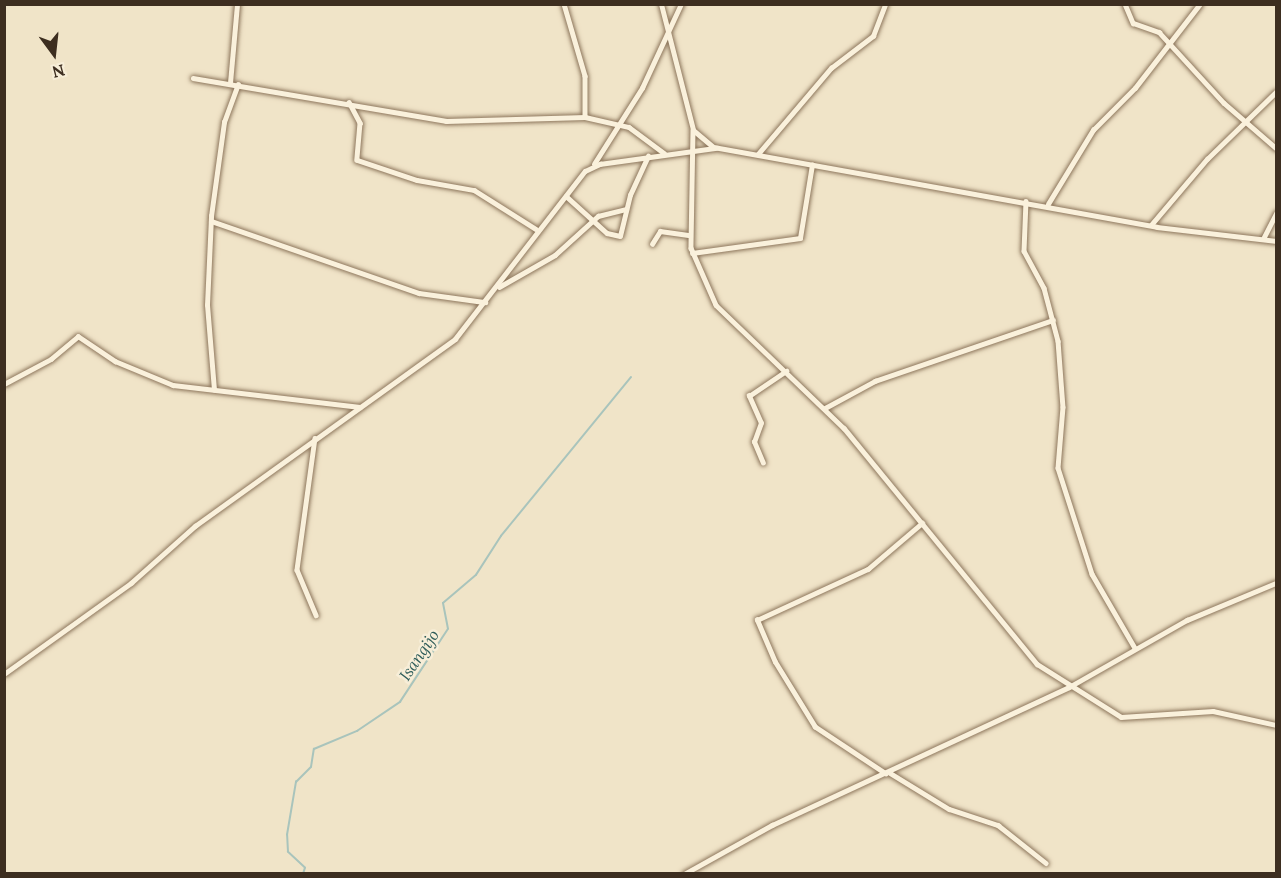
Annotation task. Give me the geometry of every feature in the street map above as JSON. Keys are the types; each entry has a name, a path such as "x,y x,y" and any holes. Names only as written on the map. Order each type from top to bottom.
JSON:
{"street":[{"path":"230,83 237,4"},
{"path":"564,4 585,76 585,117"},
{"path":"4,674 315,438 455,339 496,288 536,229 593,165 617,123 642,88 681,4"},
{"path":"758,154 831,68 873,36 885,4"},
{"path":"1125,4 1133,23 1154,29 1244,120 1276,148"},
{"path":"1048,204 1093,130 1171,44 1200,4"},
{"path":"660,5 693,130 690,235 692,254 720,311 825,408 1037,664 1069,687 1121,717 1212,711 1276,724"},
{"path":"194,78 349,102 446,121 585,117 617,123 664,153"},
{"path":"214,390 207,305 211,221 224,122 238,84"},
{"path":"1151,225 1244,120 1276,92"},
{"path":"349,102 360,123 357,160 417,180 474,190 536,229"},
{"path":"693,130 717,148"},
{"path":"593,165 692,149 717,148 1048,204 1151,225 1276,241"},
{"path":"602,150 608,163"},
{"path":"566,196 610,235 620,236 626,209 648,156"},
{"path":"692,254 800,238 812,165"},
{"path":"1026,201 1024,251 1053,320 1063,400 1058,468 1092,574 1135,648"},
{"path":"496,288 547,261 592,219 626,209"},
{"path":"1263,239 1276,213"},
{"path":"211,221 419,293 485,302"},
{"path":"652,244 660,231 690,235"},
{"path":"825,408 875,381 1053,320"},
{"path":"4,384 51,359 78,336 115,362 160,381 360,408"},
{"path":"763,463 754,442 761,423 749,396 786,370"},
{"path":"315,438 297,570 316,615"},
{"path":"922,523 868,569 757,620 775,662 815,727 888,774 949,809 998,825 1046,863"},
{"path":"684,873 772,825 888,774 1069,687 1135,648 1276,583"}],"waterway":[{"name":"Isangijo","path":"303,874 305,868 288,852 287,835 296,782 311,767 314,749 357,731 400,702 448,629 443,603 476,575 501,536 631,377"}]}
